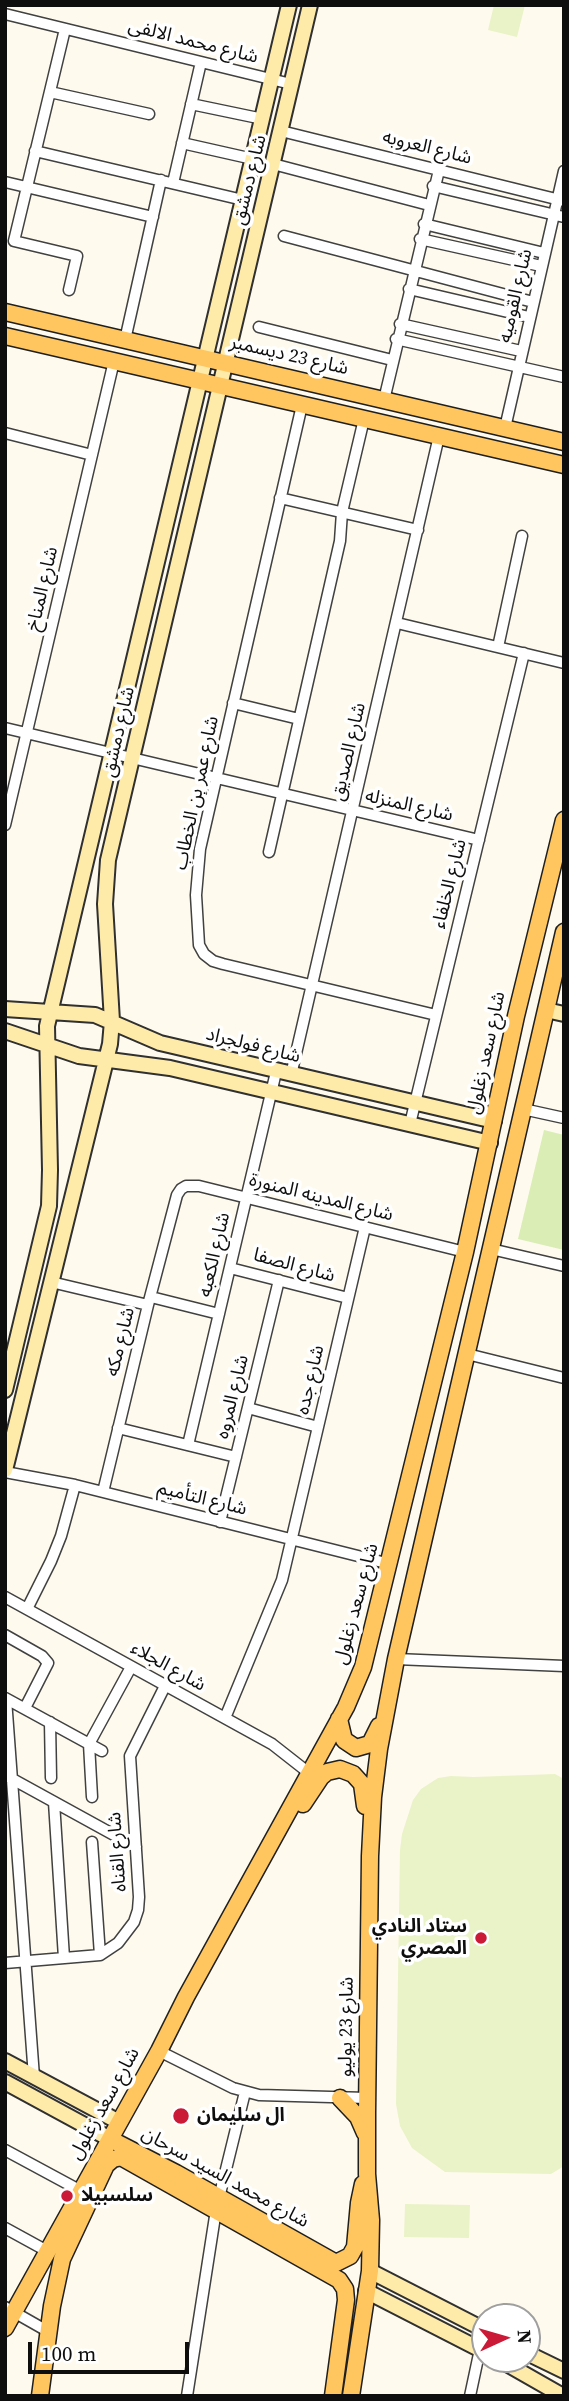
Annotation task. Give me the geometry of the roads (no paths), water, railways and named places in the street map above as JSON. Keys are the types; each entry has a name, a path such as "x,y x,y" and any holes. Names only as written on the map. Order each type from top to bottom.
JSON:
{"main road":[{"name":"شارع 23 ديسمبر","path":"5,312 564,442"},
{"path":"5,336 564,465"},
{"name":"شارع سعد زغلول","path":"5,2328 10,2309 30,2284 159,2051 339,1719 363,1667 465,1252 516,1016 557,874 564,820"},
{"path":"396,1659 564,932"},
{"name":"شارع 23 يوليو","path":"351,2396 370,2271 367,2098 371,1838 376,1770 396,1659"},
{"path":"339,1719 347,1743 356,1748 366,1747 373,1741 387,1706"},
{"path":"284,1819 302,1806 327,1772 340,1769 353,1774 362,1784 365,1818 371,1838"},
{"path":"340,2098 358,2117 367,2142"},
{"name":"شارع محمد السيد سرحان","path":"110,2139 138,2152 340,2280 346,2294 333,2396"},
{"name":"شارع سعد زغلول","path":"40,2396 55,2292 66,2249 106,2165 117,2157 130,2161"},
{"name":"شارع محمد السيد سرحان","path":"130,2161 336,2263 350,2256 355,2247 360,2195 367,2174"},
{"path":"30,2284 30,2291 35,2296 46,2297 55,2292"}],"street":[{"name":"شارع دمشق","path":"5,1390 49,1206 47,1046 51,1011 289,5"},
{"name":"شارع دمشق","path":"5,1471 106,1060 112,1021 105,874 310,5"},
{"name":"شارع محمد الالفى","path":"5,14 292,84"},
{"path":"65,29 14,241 76,256 69,290"},
{"path":"173,183 201,62"},
{"path":"50,92 149,114"},
{"path":"191,104 263,119"},
{"name":"شارع العروبه","path":"281,131 560,200"},
{"path":"182,143 253,159"},
{"path":"35,151 243,200"},
{"path":"273,164 429,205"},
{"path":"384,400 391,360 439,170"},
{"name":"شارع القوميه","path":"505,428 544,253 559,216 564,171"},
{"path":"125,340 161,180"},
{"path":"5,182 153,217"},
{"path":"433,186 559,216"},
{"path":"424,224 544,253"},
{"path":"284,236 533,302"},
{"path":"421,239 541,266"},
{"path":"408,289 530,317"},
{"path":"400,324 521,351"},
{"path":"259,327 391,360"},
{"path":"396,340 564,377"},
{"name":"شارع المناخ","path":"5,825 114,361"},
{"name":"شارع عمر بن الخطاب","path":"302,405 197,872 199,945 204,954 213,961 436,1015"},
{"path":"269,852 340,541 342,512 364,419"},
{"path":"5,433 92,455"},
{"name":"شارع الصديق","path":"291,1075 439,436"},
{"path":"280,498 418,530"},
{"path":"498,647 522,536"},
{"path":"397,623 564,663"},
{"name":"شارع الخلفاء","path":"410,1124 524,653"},
{"path":"233,703 299,719"},
{"name":"شارع المنزله","path":"5,728 479,840"},
{"name":"شارع فولجراد","path":"5,1009 84,1013 112,1021 160,1043 494,1121"},
{"path":"546,1010 564,1014"},
{"path":"5,1031 79,1056 158,1065 490,1143"},
{"name":"شارع الكعبه","path":"188,1445 276,1072"},
{"path":"523,1109 564,1118"},
{"name":"شارع المدينه المنورة","path":"175,1201 181,1189 192,1185 465,1252"},
{"name":"شارع مكه","path":"103,1492 175,1201"},
{"name":"شارع جده","path":"225,1718 277,1595 365,1227"},
{"path":"491,1249 564,1266"},
{"name":"شارع الصفا","path":"230,1268 348,1298"},
{"name":"شارع المروه","path":"220,1522 279,1280"},
{"path":"51,1282 219,1314"},
{"path":"467,1354 564,1378"},
{"path":"12,1359 31,1363"},
{"path":"248,1408 318,1427"},
{"path":"118,1427 236,1457"},
{"name":"شارع التأميم","path":"5,1471 75,1485 390,1564"},
{"path":"27,1609 61,1536 75,1485"},
{"name":"شارع الجلاء","path":"6,1601 27,1609 272,1744 309,1773"},
{"path":"5,1635 43,1656 48,1663 25,1708"},
{"path":"396,1659 564,1666"},
{"path":"92,1797 89,1744 131,1667"},
{"name":"شارع القناه","path":"100,1955 110,1950 127,1933 138,1910 130,1756 165,1686"},
{"path":"34,2077 9,1777 6,1698 102,1751"},
{"path":"50,1722 51,1779"},
{"path":"9,1777 136,1847"},
{"path":"54,1802 64,1958"},
{"path":"5,1963 100,1955 92,1842"},
{"path":"159,2051 245,2092 275,2097 367,2098"},
{"name":"شارع محمد السيد سرحان","path":"5,2061 119,2122"},
{"name":"شارع محمد السيد سرحان","path":"5,2082 110,2139"},
{"path":"187,2396 218,2203 245,2092"},
{"path":"5,2150 81,2191"},
{"path":"5,2228 47,2251"},
{"path":"370,2271 471,2323"},
{"path":"366,2291 471,2340"},
{"path":"10,2309 48,2332"},
{"path":"541,2360 564,2371"},
{"path":"470,2396 476,2373"},
{"path":"519,2373 548,2392 563,2396"}],"place":[{"name":"ستاد النادي المصري","path":"481,1938"},
{"name":"ال سليمان","path":"181,2116"},
{"name":"سلسبيلا","path":"67,2196"}]}
